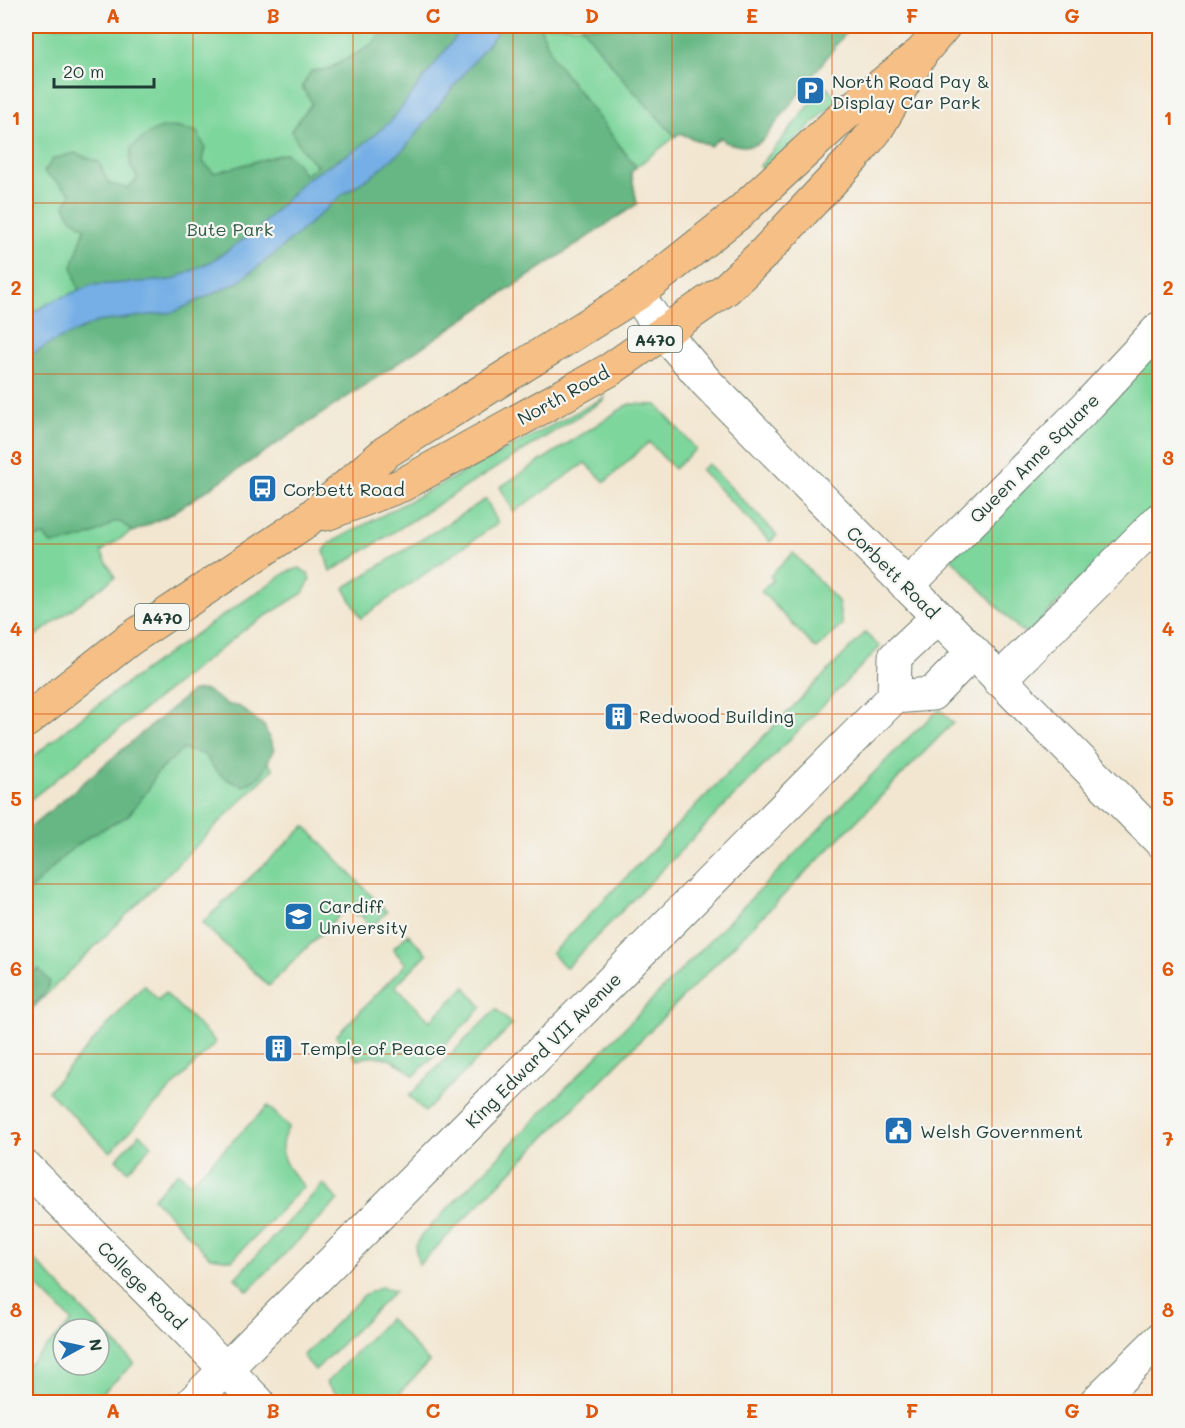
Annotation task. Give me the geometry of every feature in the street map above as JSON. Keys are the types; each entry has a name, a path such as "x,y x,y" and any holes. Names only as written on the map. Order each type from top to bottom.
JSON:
{"main road":[{"name":"North Road","path":"305,522 402,485 611,369 726,289 763,255 828,186 876,130 922,52 944,26"},
{"name":"North Road","path":"26,721 127,641 305,522 386,452 637,294 740,212 849,111 922,52"}],"street":[{"name":"Corbett Road","path":"637,294 664,333 707,383 1160,841"},
{"name":"Queen Anne Square","path":"907,585 1090,403 1160,328"},
{"path":"999,680 1160,519"},
{"path":"938,617 895,657 894,697 932,694 973,652"},
{"name":"King Edward VII Avenue","path":"193,1402 894,697"},
{"name":"College Road","path":"26,1167 258,1402"},
{"path":"1096,1402 1160,1339"}],"green space":[{"name":"Bute Park","path":"26,26 815,26 710,146 680,133 631,171 637,204 171,514 129,533 101,552 115,577 26,643"},
{"name":"Bute Park","path":"384,26 540,26 553,58 636,167 631,172 637,204 171,514 133,532 120,522 113,522 92,535 68,542 51,544 44,536 26,538 26,352 74,307 78,288 72,267 85,228 71,218 65,206 71,193 44,172 53,159 75,153 99,162 108,183 127,188 138,179 130,165 131,148 154,131 177,127 197,132 205,147 202,161 214,173 286,153 297,163 304,175 317,166 302,150 291,130 312,103 302,87 311,71 328,69 372,45"},
{"path":"581,26 851,26 764,139 755,145 745,146 724,142 721,137 710,146 680,133 675,136 627,84"},
{"path":"825,86 839,99 764,170 760,166"},
{"path":"1159,345 1160,500 1027,634 1021,631 951,558"},
{"path":"605,397 604,400 330,572 324,551 330,543"},
{"path":"629,404 657,405 696,449 674,469 649,442 605,482 585,463 514,512 500,487"},
{"path":"708,464 777,535 770,542 701,470"},
{"path":"486,499 498,523 361,618 344,588"},
{"path":"793,553 838,601 842,625 816,649 761,591 773,580 770,576"},
{"path":"300,568 308,574 310,580 303,593 248,627 26,803 26,763 154,664 287,572"},
{"path":"865,633 880,647 566,968 552,953"},
{"path":"202,690 273,769 26,1015 26,862"},
{"path":"206,690 226,704 240,707 264,726 274,749 260,775 243,786 221,775 205,755 183,749 156,774 148,790 128,816 90,836 67,853 26,894 26,831 192,691"},
{"path":"940,709 953,723 419,1265 415,1247 421,1236 910,736"},
{"path":"305,826 387,912 371,927 359,913 356,916 343,904 336,911 340,914 269,986 202,923"},
{"path":"408,934 427,954 395,986 430,1021 465,987 482,1007 414,1076 402,1066 382,1057 366,1057 358,1060 336,1036 406,964 393,949"},
{"path":"39,969 50,982 44,994 26,1014 26,976"},
{"path":"144,985 158,1000 165,993 216,1042 110,1152 48,1091"},
{"path":"496,1009 512,1025 425,1112 409,1096"},
{"path":"268,1106 289,1127 282,1144 284,1159 292,1173 304,1186 232,1260 210,1257 153,1198 178,1172 190,1183"},
{"path":"140,1134 152,1145 128,1171 116,1159"},
{"path":"323,1184 338,1200 248,1291 235,1278"},
{"path":"26,1251 90,1317 68,1317 36,1285 30,1290 26,1285"},
{"path":"381,1287 395,1291 315,1370 303,1356 364,1295"},
{"path":"389,1318 429,1362 400,1392 409,1402 345,1402 326,1383"},
{"path":"111,1339 134,1363 93,1402 26,1402 26,1367 51,1343 51,1377 111,1377"}],"water":[{"path":"464,26 502,26 405,148 373,175 342,195 277,252 238,282 174,312 97,322 51,343 26,358 26,316 55,300 92,285 172,280 212,261 257,230 306,179 360,147 391,121"}],"place":[{"name":"North Road Pay & Display Car Park","path":"811,91"},
{"name":"Corbett Road","path":"262,489"},
{"name":"Redwood Building","path":"618,716"},
{"name":"Cardiff University","path":"298,916"},
{"name":"Temple of Peace","path":"279,1048"},
{"name":"Welsh Government","path":"899,1131"}]}
